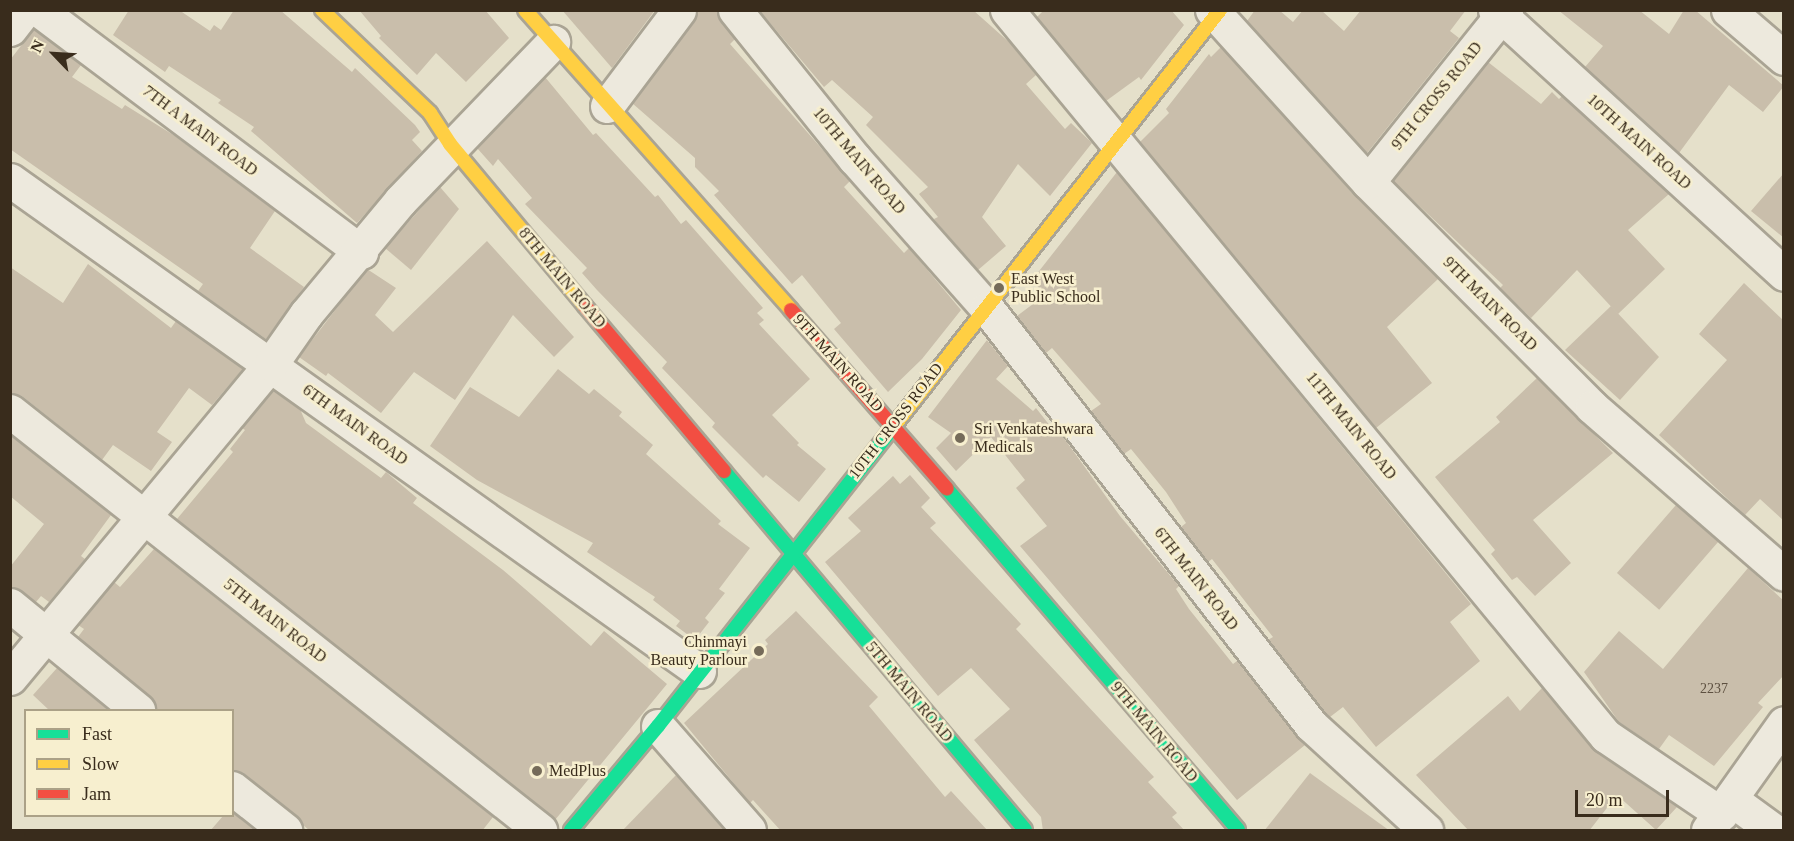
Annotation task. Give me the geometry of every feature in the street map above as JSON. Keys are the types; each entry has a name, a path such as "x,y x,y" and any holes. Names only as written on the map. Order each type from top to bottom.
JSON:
{"street":[{"path":"10,29 25,10"},
{"name":"7TH A MAIN ROAD","path":"39,10 361,252"},
{"name":"8TH MAIN ROAD","path":"322,10 430,113 450,144 792,554"},
{"name":"9TH MAIN ROAD","path":"525,10 607,106 892,425 1238,831"},
{"path":"607,106 679,10"},
{"name":"10TH MAIN ROAD","path":"735,10 855,159 987,308"},
{"name":"11TH MAIN ROAD","path":"1007,10 1542,663 1606,736 1720,815 1773,831"},
{"path":"1728,10 1784,58"},
{"name":"9TH MAIN ROAD","path":"1216,12 1368,182 1592,407 1784,574"},
{"name":"10TH CROSS ROAD","path":"571,831 658,726 892,425 987,308 1115,139 1216,12"},
{"name":"10TH MAIN ROAD","path":"1501,12 1784,274"},
{"name":"9TH CROSS ROAD","path":"1368,182 1501,12"},
{"path":"10,678 271,364 306,314 361,252 450,144 553,42"},
{"name":"6TH MAIN ROAD","path":"10,180 699,671"},
{"name":"6TH MAIN ROAD","path":"987,308 1311,725 1426,831"},
{"name":"5TH MAIN ROAD","path":"10,411 540,831"},
{"name":"5TH MAIN ROAD","path":"792,554 1025,831"},
{"path":"10,605 136,709"},
{"path":"1720,815 1784,723"},
{"path":"658,726 749,831"},
{"path":"234,790 285,831"}],"building":[{"path":"129,10 179,10 210,31 214,25 221,30 234,10 280,10 352,72 355,68 415,125 420,132 412,140 422,151 357,223 251,131 254,127 218,103 221,100 169,66 165,72 113,35"},
{"path":"359,10 485,10 509,38 466,82 436,53 417,75 379,38 381,36"},
{"path":"562,10 655,10 612,68"},
{"path":"697,10 717,10 735,39 730,44 850,181 844,187 904,253 909,248 961,310 922,359 888,392 834,329 841,323 802,275 792,284 714,195 719,191 695,167 695,158 632,103 694,21"},
{"path":"759,10 973,10 1010,43 1036,75 1026,84 1065,129 1071,123 1092,143 1050,196 1018,164 982,217 1006,246 978,270 934,219 938,217 919,194 928,187 866,125 873,117 832,80 824,87"},
{"path":"1044,10 1171,10 1184,25 1141,80 1139,77 1106,101 1037,17"},
{"path":"1255,10 1279,10 1293,22 1303,10 1321,10 1344,31 1361,10 1466,10 1450,31 1459,38 1367,153 1247,21"},
{"path":"1558,10 1639,10 1669,34 1684,10 1695,10 1784,86 1763,112 1729,85 1679,153 1585,67 1603,46"},
{"path":"34,29 81,65 72,77 122,109 125,105 175,136 275,211 250,248 304,287 266,339 198,291 203,284 10,149 10,60"},
{"path":"1221,47 1354,195 1438,279 1387,327 1432,383 1376,428 1140,142 1169,113 1166,109 1209,54 1211,57"},
{"path":"1488,62 1541,104 1552,92 1559,99 1562,96 1669,194 1628,230 1665,269 1618,314 1577,270 1531,318 1500,288 1503,285 1393,181"},
{"path":"545,77 593,135 596,133 655,197 658,195 681,224 686,220 763,308 757,313 764,320 759,324 810,379 772,415 799,443 797,445 826,469 799,502 766,475 763,478 712,427 715,423 662,368 667,362 597,290 582,273 587,268 525,204 532,198 498,159 493,166 477,148"},
{"path":"1117,172 1471,604 1450,622 1480,661 1376,747 1343,707 1330,717 1325,712 1268,640 1273,637 1212,559 1208,562 1181,527 1186,523 1166,492 1131,449 1124,454 1091,411 1101,404 1052,348 1046,353 1017,316 1045,295 1032,280"},
{"path":"1784,173 1784,238 1751,211"},
{"path":"440,187 459,209 411,270 385,248"},
{"path":"487,241 574,337 554,357 513,315 455,400 414,372 381,413 328,373 326,376 299,357 367,269 396,288 375,315 393,332"},
{"path":"88,264 171,328 176,321 243,369 212,405 189,388 157,432 172,442 151,471 113,445 102,460 22,396 10,393 10,267 63,303"},
{"path":"1744,283 1784,321 1784,521 1760,499 1745,515 1659,435 1727,360 1699,334"},
{"path":"1611,306 1659,357 1620,400 1565,350"},
{"path":"987,340 1008,366 996,379 1033,411 1036,408 1058,436 1061,434 1120,516 1179,586 1176,589 1189,609 1233,664 1237,661 1305,745 1237,800 1020,546 1047,526 1016,488 1025,480 991,437 956,471 936,448 951,433 928,417"},
{"path":"558,369 589,394 594,389 622,412 619,416 653,445 646,454 721,521 718,524 750,548 719,589 725,593 705,618 709,622 695,640 676,626 680,621 653,600 655,597 587,552 593,543 477,480 430,446 470,387 519,417"},
{"path":"1537,378 1613,453 1533,520 1571,563 1535,596 1517,577 1512,580 1491,554 1495,550 1435,477 1500,422 1496,417"},
{"path":"273,391 300,409 306,423 381,478 386,472 417,498 413,503 503,570 591,646 604,631 667,684 555,820 177,519 233,452 230,449 245,430 242,428"},
{"path":"10,435 111,515 81,556 85,559 49,602 41,596 36,602 10,587 10,567 44,524 10,496"},
{"path":"910,475 930,498 921,507 936,523 930,528 1021,624 1016,629 1154,777 1148,782 1177,813 1172,817 1185,831 1043,831 1041,817 974,740 1010,709 971,668 938,696 825,562 861,531 848,518 893,476 900,484"},
{"path":"1676,505 1718,542 1659,610 1617,573"},
{"path":"154,549 493,817 482,831 310,831 244,773 234,770 234,709 155,709 150,696 78,637 84,629 78,625 114,582 120,587"},
{"path":"1748,568 1784,601 1784,675 1758,703 1763,707 1714,766 1669,735 1659,749 1619,722 1584,672 1619,631 1663,669"},
{"path":"796,611 878,697 869,706 945,797 951,791 988,831 781,831 753,800 750,803 684,723 768,644 765,640"},
{"path":"57,668 107,709 48,709 33,695"},
{"path":"1542,688 1595,751 1677,807 1656,830 1617,795 1589,831 1469,831 1416,775 1508,696 1520,711"},
{"path":"1310,773 1390,831 1264,831"},
{"path":"676,775 724,830 622,831"},
{"path":"234,814 255,831 210,831 222,817 234,817"}],"traffic: fast":[{"path":"571,830 658,726 893,427"},
{"path":"724,471 1025,830"},
{"path":"947,489 1238,830"}],"traffic: slow":[{"path":"322,10 430,113 450,144 585,306"},
{"path":"525,10 791,310"},
{"path":"893,427 1220,10"}],"traffic: jam":[{"path":"585,306 724,471"},
{"path":"791,310 947,489"}],"place":[{"name":"East West Public School","path":"999,288"},
{"name":"Sri Venkateshwara Medicals","path":"960,438"},
{"name":"Chinmayi Beauty Parlour","path":"759,651"},
{"name":"MedPlus","path":"537,771"}]}
